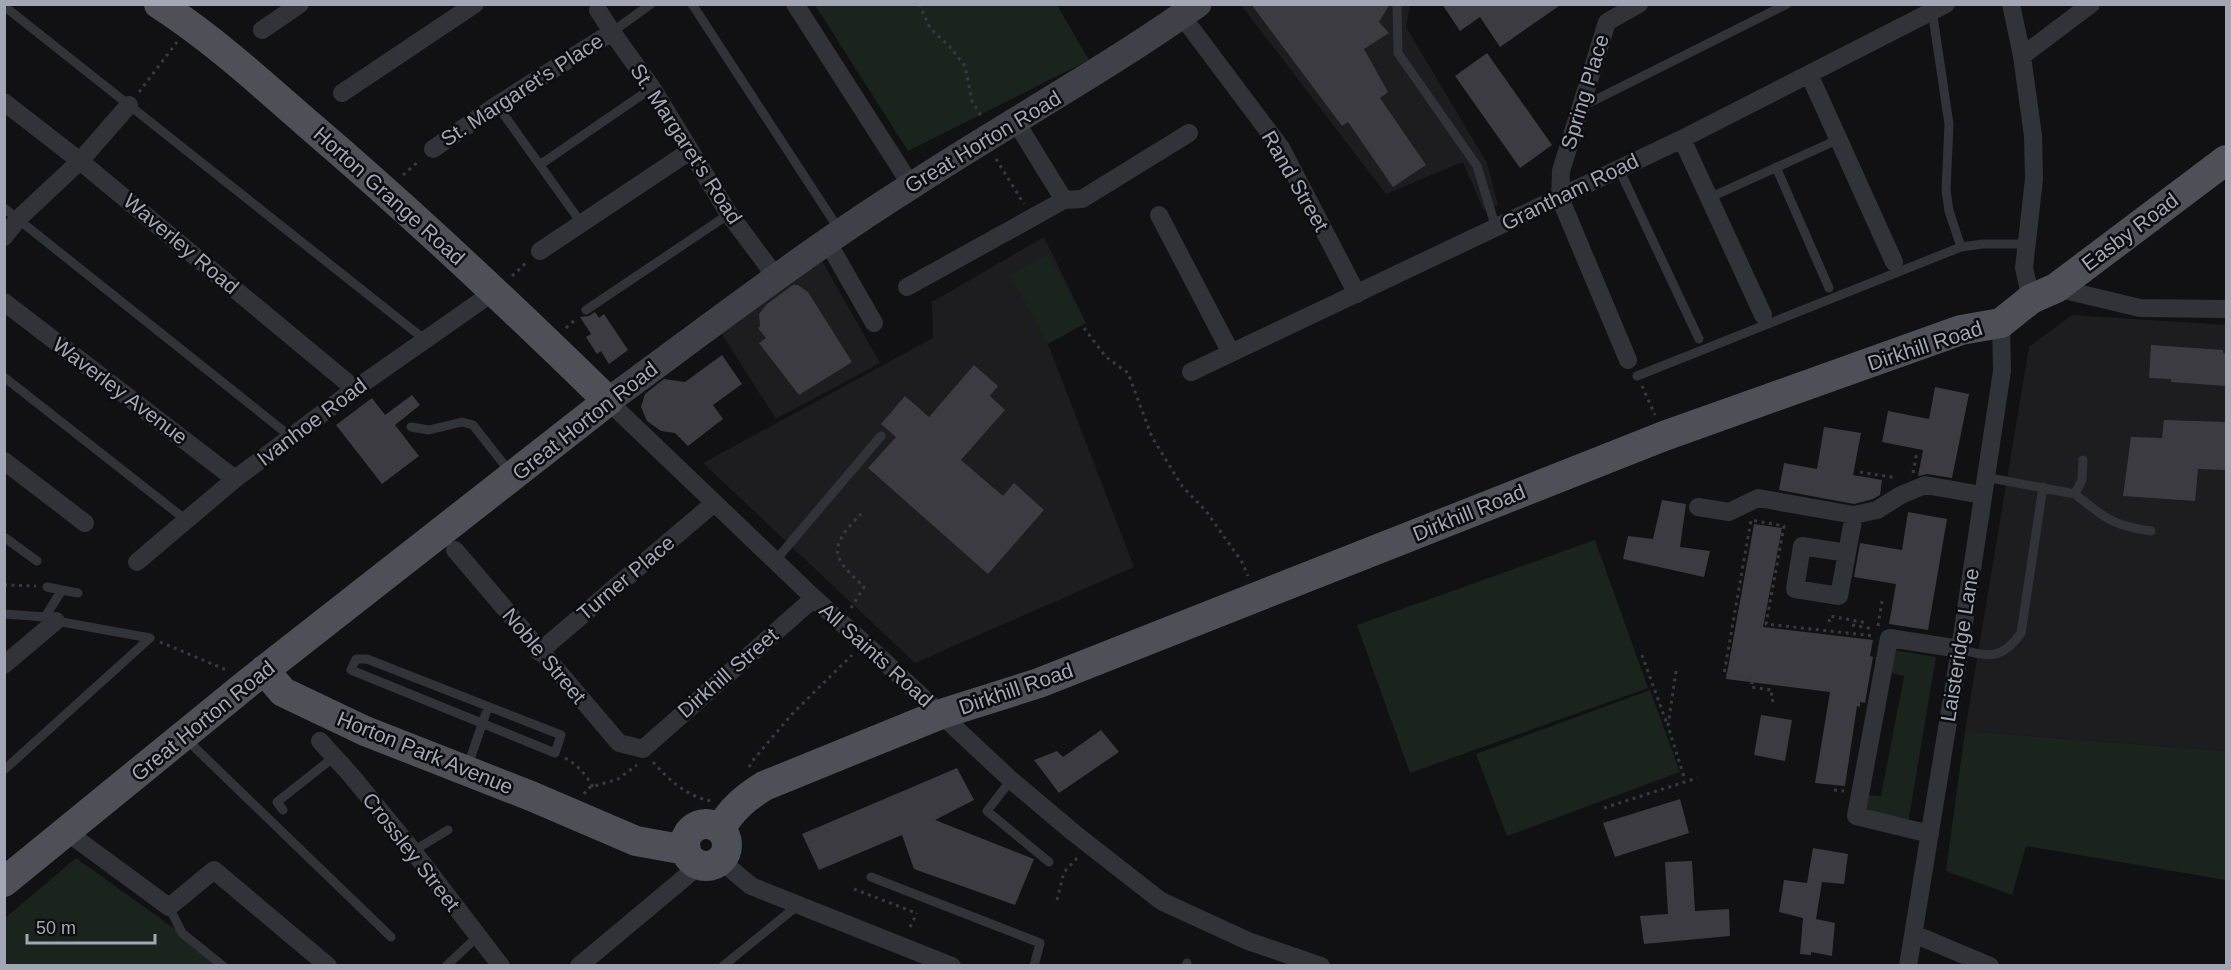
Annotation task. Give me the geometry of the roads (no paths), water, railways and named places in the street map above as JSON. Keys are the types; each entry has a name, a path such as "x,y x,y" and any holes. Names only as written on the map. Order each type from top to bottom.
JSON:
{"main road":[{"name":"Horton Grange Road","path":"159,4 190,24 386,190 495,291 608,401"},
{"name":"Easby Road","path":"2001,323 2226,160"},
{"name":"Dirkhill Road","path":"702,846 730,812 746,797 764,786 941,714 1039,683 1664,436 1961,330 2001,323"},
{"name":"Great Horton Road","path":"6,878 67,832 183,736 265,682 286,663 296,645 608,401"},
{"name":"Horton Park Avenue","path":"265,682 364,731 583,817 636,841 702,846"}],"street":[{"path":"262,30 300,4"},
{"path":"342,93 475,4"},
{"path":"795,4 911,185"},
{"name":"Spring Place","path":"1560,198 1561,171 1607,22 1616,11 1639,4"},
{"path":"2011,4 2022,56 2033,136 2034,179 2024,268 2043,294 2140,308 2226,309"},
{"path":"2022,56 2091,4"},
{"name":"Grantham Road","path":"1191,372 1682,139 1936,7"},
{"name":"St. Margaret's Road","path":"598,10 652,88 729,214 776,277"},
{"name":"Great Horton Road","path":"608,401 834,236 911,185 1076,86 1190,10"},
{"name":"Rand Street","path":"1190,10 1281,148 1357,294"},
{"name":"St. Margaret's Place","path":"433,149 497,105 612,32"},
{"path":"1809,74 1894,262"},
{"name":"Waverley Road","path":"4,102 80,161 355,389"},
{"path":"4,237 11,214 80,161 129,105"},
{"path":"1016,122 1064,200"},
{"path":"907,287 1064,200 1082,199 1189,133"},
{"path":"1682,139 1763,315"},
{"path":"540,251 690,151"},
{"path":"1560,198 1633,368"},
{"path":"1159,215 1231,353"},
{"path":"834,236 874,323"},
{"name":"Ivanhoe Road","path":"137,562 235,479 424,339 495,291"},
{"name":"Waverley Avenue","path":"4,302 235,479"},
{"name":"Laisteridge Lane","path":"1908,966 1960,649 2002,371 2001,323"},
{"name":"All Saints Road","path":"608,401 713,504 1011,780 1088,844 1161,901 1248,941 1321,966"},
{"path":"4,461 85,523"},
{"path":"1698,507 1730,512 1758,498 1854,515 1877,510 1901,495 1925,485 1982,495"},
{"name":"Turner Place","path":"539,652 713,504"},
{"path":"1846,553 1802,546 1795,589 1839,596 1851,583 1846,553 1854,515"},
{"name":"Noble Street","path":"455,550 539,652 619,743 643,749"},
{"name":"Dirkhill Street","path":"643,749 814,598"},
{"path":"4,665 51,619"},
{"path":"1930,834 1856,816 1889,638 1960,649"},
{"name":"Crossley Street","path":"320,741 413,851 501,966"},
{"path":"67,832 169,907 214,870 328,966"},
{"path":"579,966 702,846"},
{"name":"Horton Park Avenue","path":"702,846 751,886 952,966"},
{"path":"1914,934 1990,966"}],"lane":[{"path":"612,32 651,4"},
{"path":"692,4 834,236"},
{"path":"1397,4 1398,53 1477,166 1496,228"},
{"path":"1581,107 1787,4"},
{"path":"4,6 424,339"},
{"path":"1936,7 1948,124 1946,190 1949,211 1961,247"},
{"path":"541,164 652,88"},
{"path":"497,105 582,224"},
{"path":"1709,198 1839,139"},
{"path":"1776,167 1829,288"},
{"path":"1619,169 1699,339"},
{"path":"11,214 291,437"},
{"path":"586,310 729,214"},
{"path":"1633,368 1961,247 1983,244 2027,244"},
{"path":"4,377 186,520"},
{"path":"411,427 429,430 462,422 473,425 513,476"},
{"path":"775,561 881,436"},
{"path":"2075,494 2082,480 2083,460"},
{"path":"1985,477 2075,494 2094,511 2114,523 2151,531"},
{"path":"1960,649 1983,655 2003,653 2012,646 2021,633 2043,488"},
{"path":"4,537 37,561"},
{"path":"47,587 78,593"},
{"path":"51,619 62,590"},
{"path":"4,614 51,619 150,638 4,771"},
{"path":"356,659 367,659 488,708 561,735 555,753 351,670 356,659"},
{"path":"466,771 488,708"},
{"path":"183,736 391,937"},
{"path":"283,810 277,801 334,757"},
{"path":"1011,780 987,812 1049,862"},
{"path":"413,851 448,830"},
{"path":"871,877 1041,944 1034,966"},
{"path":"723,966 797,906"},
{"path":"169,907 182,933 223,966"},
{"path":"446,966 477,937"}]}
